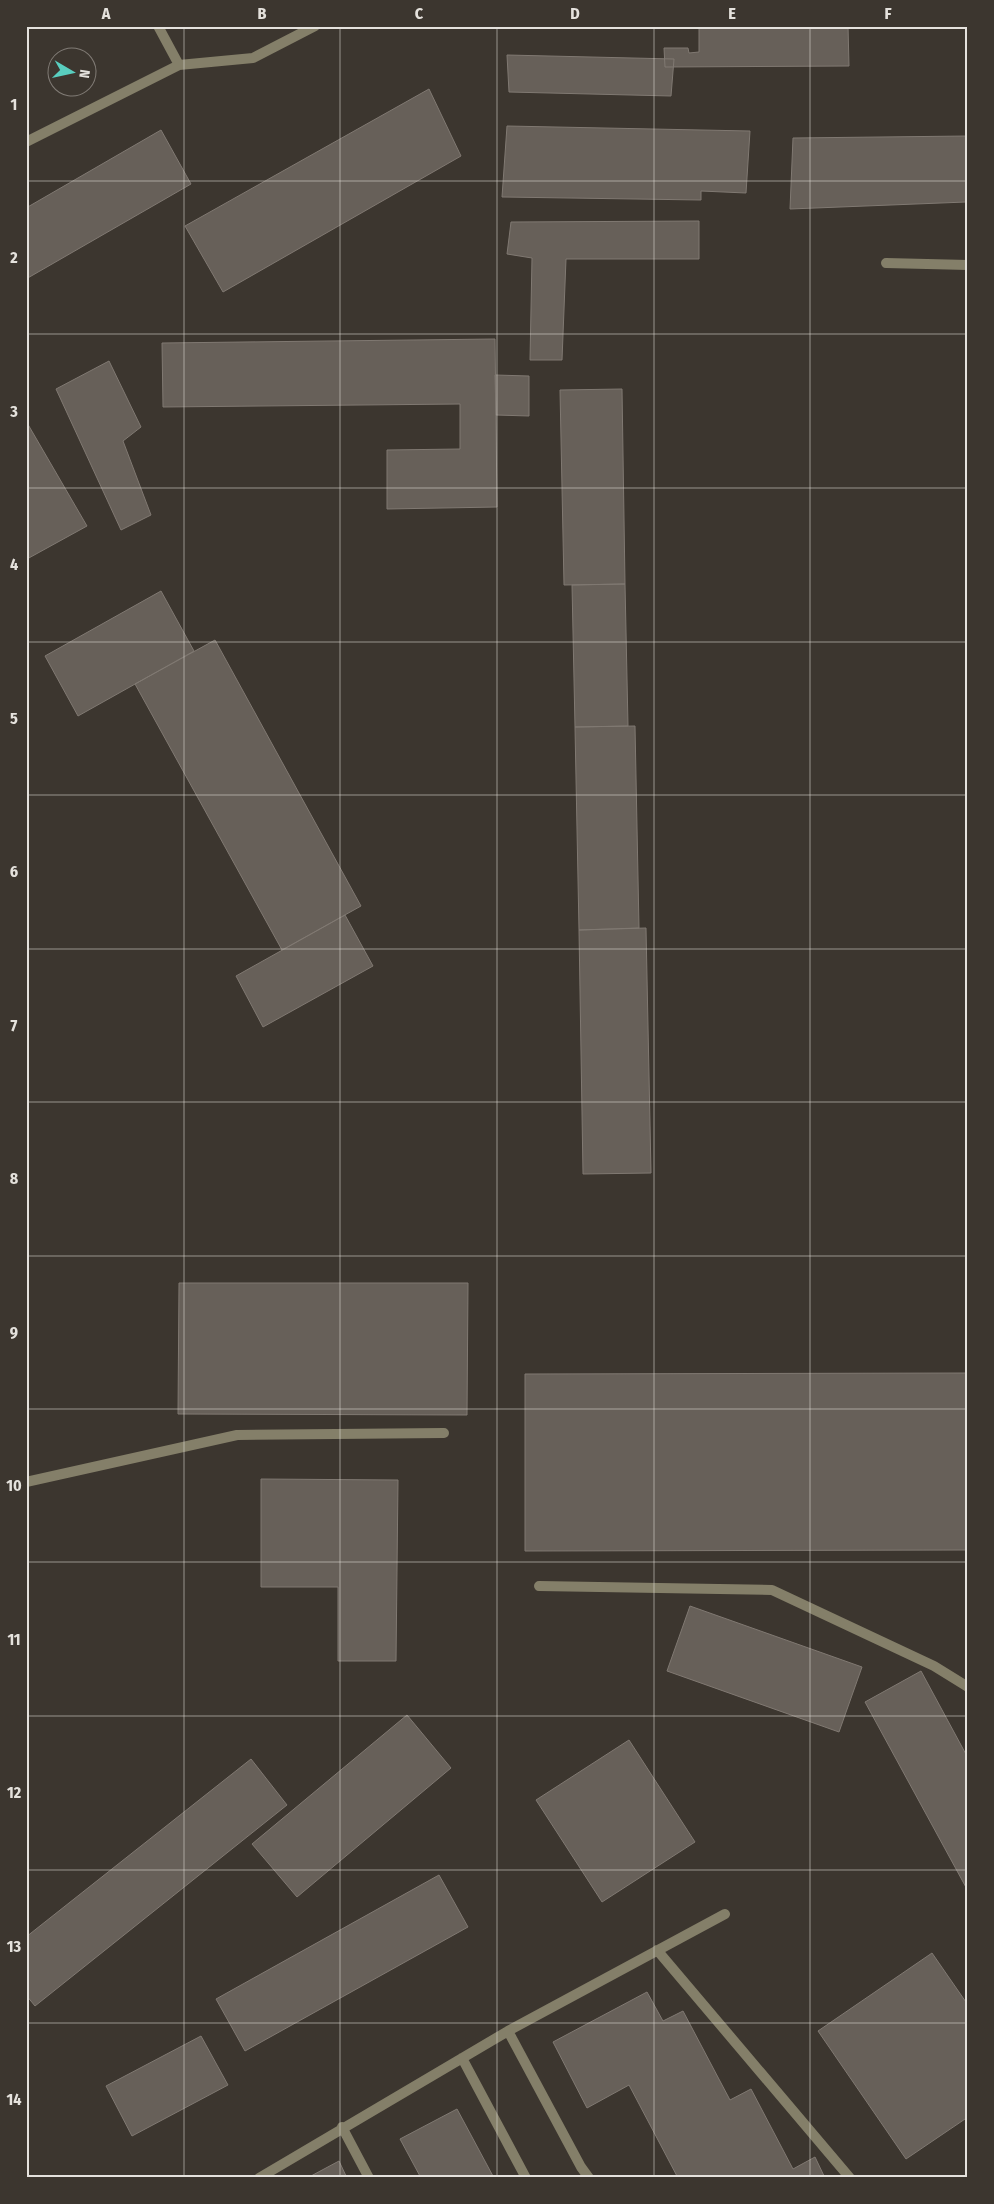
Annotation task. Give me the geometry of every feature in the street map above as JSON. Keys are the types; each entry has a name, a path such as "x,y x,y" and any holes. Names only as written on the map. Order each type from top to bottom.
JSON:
{"lane":[{"path":"158,26 178,65"},
{"path":"26,142 178,65 253,58 315,26"},
{"path":"886,263 968,265"},
{"path":"26,1482 237,1435 444,1433"},
{"path":"539,1586 772,1590 934,1666 968,1687"},
{"path":"259,2178 342,2127 508,2031 725,1914"},
{"path":"657,1950 850,2178"},
{"path":"508,2031 581,2167 589,2178"},
{"path":"462,2058 526,2178"},
{"path":"342,2127 369,2178"}],"building":[{"path":"699,26 848,26 849,66 665,67 664,48 688,48 689,53 699,52"},
{"path":"507,55 674,59 671,96 509,92"},
{"path":"429,89 461,156 223,292 185,226"},
{"path":"507,126 750,131 746,193 701,191 701,200 502,197"},
{"path":"161,130 191,184 26,279 26,208"},
{"path":"967,136 966,202 790,209 793,138"},
{"path":"699,221 699,259 566,259 562,360 530,360 532,258 507,254 511,222"},
{"path":"495,339 497,507 387,509 387,450 460,449 460,404 163,407 162,343"},
{"path":"109,361 141,427 123,441 151,515 121,530 56,389"},
{"path":"495,375 529,376 529,416 496,415"},
{"path":"622,389 625,584 564,585 560,390"},
{"path":"26,421 87,526 27,559 26,558"},
{"path":"625,584 628,726 575,727 572,585"},
{"path":"161,591 194,651 78,716 45,656"},
{"path":"215,640 361,906 282,950 135,684"},
{"path":"635,726 639,928 579,930 575,727"},
{"path":"345,915 373,966 263,1027 236,976"},
{"path":"646,928 651,1173 583,1174 579,930"},
{"path":"179,1283 468,1283 467,1415 178,1414"},
{"path":"968,1373 968,1550 525,1551 525,1374"},
{"path":"261,1479 398,1480 396,1661 338,1661 338,1587 261,1587"},
{"path":"690,1606 862,1667 839,1732 667,1671"},
{"path":"921,1671 968,1758 968,1891 865,1702"},
{"path":"407,1715 451,1768 297,1897 252,1844"},
{"path":"629,1740 695,1842 602,1902 536,1800"},
{"path":"251,1759 287,1805 35,2006 26,1995 26,1937"},
{"path":"439,1875 468,1927 245,2051 216,1999"},
{"path":"932,1953 968,2005 968,2117 906,2159 818,2031"},
{"path":"647,1992 663,2021 683,2011 730,2100 751,2089 793,2169 815,2157 825,2178 678,2178 629,2085 587,2108 553,2042"},
{"path":"201,2036 228,2085 132,2136 106,2086"},
{"path":"457,2109 494,2178 421,2178 400,2139"},
{"path":"339,2161 347,2178 311,2178 311,2176"}]}
